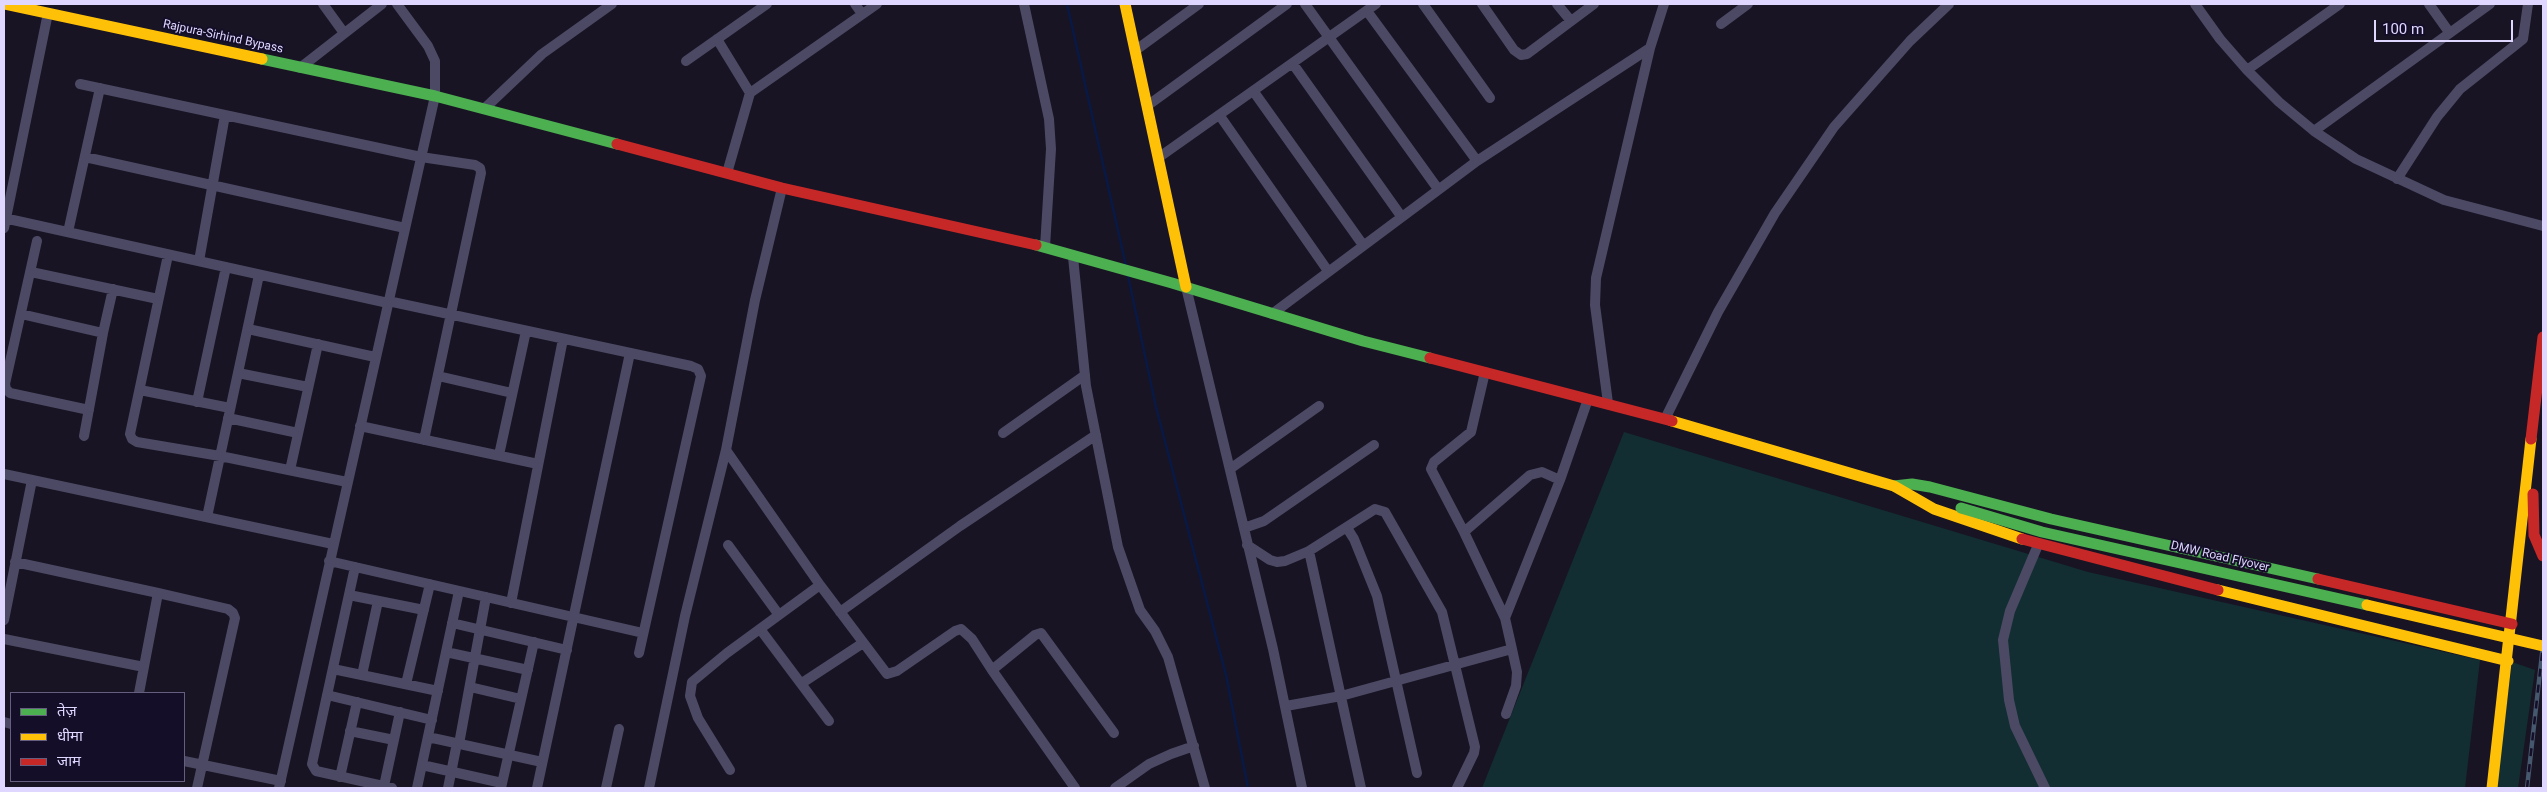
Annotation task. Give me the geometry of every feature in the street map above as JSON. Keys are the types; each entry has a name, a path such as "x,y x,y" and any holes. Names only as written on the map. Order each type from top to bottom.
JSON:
{"main road":[{"name":"Rajpura-Sirhind Bypass","path":"5,4 435,96 782,188 1045,247 1079,259 1186,287 1363,341 1608,403 1894,486"},
{"path":"1126,4 1186,287"},
{"path":"2492,788 2508,661 2543,337"},
{"path":"2530,463 2534,503 2534,535 2543,556"},
{"path":"1894,486 1912,484 1930,487 2051,519 2512,624"},
{"path":"1894,486 1934,509 2038,545 2508,661"},
{"name":"DMW Road Flyover","path":"1894,486 2042,532 2194,564 2543,646"}],"street":[{"path":"322,4 344,33"},
{"path":"300,68 382,4"},
{"path":"185,760 280,785 435,96 434,61 428,46 397,4"},
{"path":"484,109 542,54 612,4"},
{"path":"686,61 767,4"},
{"path":"855,4 862,14"},
{"path":"727,173 750,93 762,82 877,4"},
{"path":"1024,4 1049,119 1051,148 1045,247"},
{"path":"1136,50 1199,4"},
{"path":"1147,106 1287,4"},
{"path":"1305,4 1438,189"},
{"path":"1158,158 1376,4"},
{"path":"1423,4 1490,98"},
{"path":"1482,4 1514,50 1521,55 1527,54 1594,4"},
{"path":"1558,4 1571,21"},
{"path":"1608,403 1595,305 1596,278 1650,48 1664,4"},
{"path":"1720,24 1748,4"},
{"path":"1665,419 1718,312 1775,213 1841,119 1910,41 1949,4"},
{"path":"2197,4 2247,70 2279,102 2314,131 2356,159 2444,200 2543,226"},
{"path":"2247,70 2340,4"},
{"path":"2429,4 2449,32"},
{"path":"2314,131 2490,4"},
{"path":"2397,179 2437,116 2460,89 2523,39 2528,4"},
{"path":"1367,11 1477,161"},
{"path":"48,13 4,222 68,232 698,369 701,376 640,652"},
{"path":"717,39 750,93"},
{"path":"1272,314 1477,161 1650,48"},
{"path":"1293,64 1401,216"},
{"path":"80,84 421,157 475,165 480,168 482,173 424,440"},
{"path":"68,232 100,88"},
{"path":"1254,92 1363,245"},
{"path":"199,262 225,115"},
{"path":"1220,116 1328,271"},
{"path":"85,157 405,228"},
{"path":"649,788 685,616 726,450 755,300 782,188"},
{"path":"37,241 5,384 6,389 10,393 89,410"},
{"path":"168,254 130,434 132,439 137,442 220,456 347,482"},
{"path":"1079,259 1085,375 1118,547 1140,610 1155,631 1168,657 1205,788"},
{"path":"198,402 226,267"},
{"path":"31,272 158,299"},
{"path":"207,518 259,275"},
{"path":"1186,287 1286,706 1302,788"},
{"path":"84,436 113,289"},
{"path":"21,314 103,333"},
{"path":"248,328 375,357"},
{"path":"499,455 526,331"},
{"path":"511,603 563,339"},
{"path":"290,470 318,344"},
{"path":"536,788 568,650 630,353"},
{"path":"1485,372 1472,432 1432,464 1432,472 1464,532 1504,618 1517,672 1516,686 1506,714"},
{"path":"238,373 308,387"},
{"path":"1003,433 1085,375"},
{"path":"438,376 512,393"},
{"path":"140,390 198,402 298,433"},
{"path":"1504,618 1560,480 1588,399"},
{"path":"1230,469 1319,406"},
{"path":"360,426 538,464"},
{"path":"840,612 960,526 1096,435"},
{"path":"1244,528 1264,521 1374,445"},
{"path":"726,450 820,585 882,669 890,674 955,631 961,629 972,639 1075,788"},
{"path":"1464,532 1530,475 1542,472 1560,480"},
{"path":"4,474 333,544"},
{"path":"4,620 32,480"},
{"path":"1247,544 1262,556 1277,562 1309,551 1375,509 1385,512 1442,612 1475,747 1457,788"},
{"path":"1347,528 1377,596 1417,773"},
{"path":"728,545 779,614"},
{"path":"2038,545 2010,611 2003,640 2009,700 2015,726 2045,788"},
{"path":"1309,551 1361,788"},
{"path":"329,561 643,633"},
{"path":"15,562 228,609 235,618 197,788"},
{"path":"355,567 312,768 340,777 388,787 394,740 400,712"},
{"path":"406,684 430,584"},
{"path":"730,770 698,718 689,689 692,682 779,614 820,585"},
{"path":"417,788 459,591"},
{"path":"139,692 158,593"},
{"path":"349,595 424,610"},
{"path":"448,788 476,659 479,630 486,597"},
{"path":"362,675 378,601"},
{"path":"452,623 568,650"},
{"path":"760,629 829,721"},
{"path":"992,670 1034,634 1041,632 1114,733"},
{"path":"4,640 144,667"},
{"path":"422,766 501,785 534,642"},
{"path":"802,683 863,643"},
{"path":"1286,706 1341,696 1396,679 1512,649"},
{"path":"446,652 528,670"},
{"path":"332,668 438,691"},
{"path":"470,687 521,699"},
{"path":"327,695 432,720"},
{"path":"340,777 357,702"},
{"path":"606,788 619,729"},
{"path":"350,731 394,740"},
{"path":"428,737 542,762"},
{"path":"1115,788 1150,764 1194,746"}],"green space":[{"path":"1624,432 2088,572 2480,660 2465,788 1482,788"},
{"path":"2512,662 2535,670 2518,788 2496,788"}],"waterway":[{"path":"1067,4 1126,266"},
{"path":"1128,276 1156,407 1226,675 1248,788"}],"railway":[{"path":"2527,788 2543,645"}],"traffic: fast":[{"path":"262,59 435,96 617,144"},
{"path":"1036,245 1172,283 1363,341 1430,358"},
{"path":"1894,486 1912,484 1930,487 2051,519 2318,579"},
{"path":"1961,508 2042,532 2367,605"}],"traffic: slow":[{"path":"5,4 262,59"},
{"path":"1125,4 1186,287"},
{"path":"1672,421 1894,486 1934,509 2022,539"},
{"path":"2492,788 2531,439"},
{"path":"2218,590 2508,661"},
{"path":"2367,605 2543,646"}],"traffic: jam":[{"path":"617,144 782,188 1036,245"},
{"path":"2531,439 2543,337"},
{"path":"1430,358 1672,421"},
{"path":"2533,494 2534,535 2543,556"},
{"path":"2022,539 2218,590"},
{"path":"2318,579 2512,624"}]}
